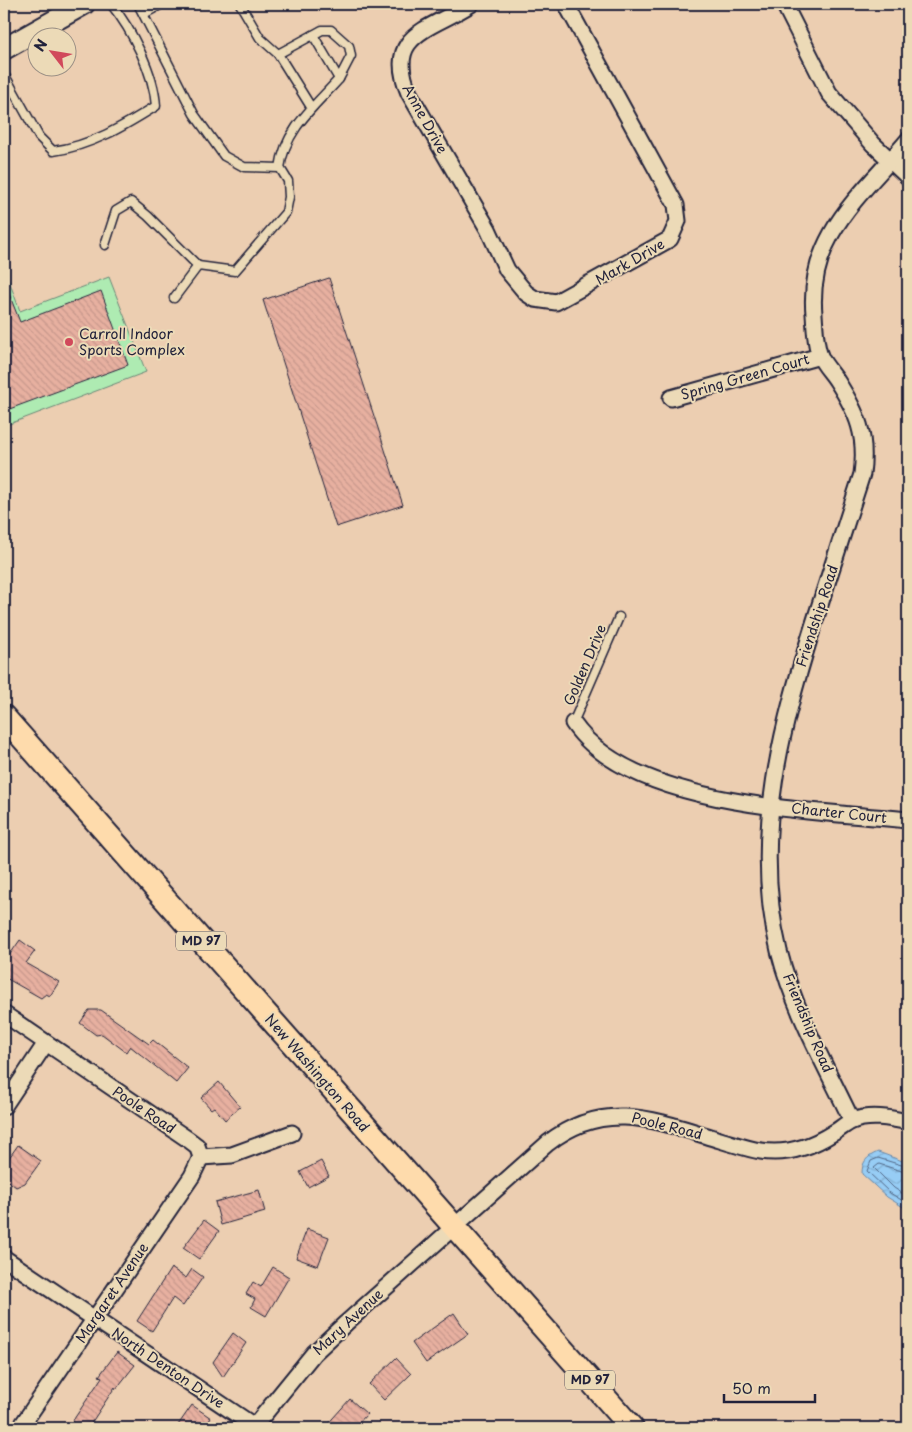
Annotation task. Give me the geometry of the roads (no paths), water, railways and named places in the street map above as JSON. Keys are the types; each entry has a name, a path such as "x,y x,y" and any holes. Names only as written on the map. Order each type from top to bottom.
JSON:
{"main road":[{"path":"4,49 84,4"},
{"name":"New Washington Road","path":"4,717 632,1428"}],"street":[{"name":"Anne Drive","path":"471,4 414,38 403,51 401,67 409,93 488,229"},
{"name":"Mark Drive","path":"488,229 507,270 526,293 535,299 556,302 670,239 678,221 676,205 566,4"},
{"path":"784,4 829,93 890,162 908,177"},
{"name":"Friendship Road","path":"852,1121 801,1014 780,954 769,895 767,861 770,805 779,750 797,677 862,474 864,460 864,437 852,406 820,356 815,333 812,290 816,270 827,239 843,214 908,140"},
{"name":"Spring Green Court","path":"671,398 820,356"},
{"name":"Charter Court","path":"573,723 584,738 601,753 642,776 681,790 770,805 908,820"},
{"name":"Poole Road","path":"4,1014 189,1140 197,1146 201,1157"},
{"path":"4,1106 46,1043"},
{"name":"Poole Road","path":"454,1227 553,1140 587,1120 603,1117 637,1116 740,1146 774,1152 806,1147 852,1121 882,1116 908,1122"},
{"path":"201,1157 232,1155 292,1133"},
{"name":"Margaret Avenue","path":"20,1428 192,1176 201,1157"},
{"name":"Mary Avenue","path":"255,1428 314,1353 454,1227"},
{"name":"North Denton Drive","path":"4,1258 255,1428"}],"lane":[{"path":"4,74 39,136 53,151 76,148 130,122 156,106 151,75 120,14 111,4"},
{"path":"138,4 194,114 224,156 244,167 280,168"},
{"path":"144,14 162,4"},
{"path":"240,4 260,38 278,54 311,107"},
{"path":"105,245 116,211 131,202 148,216 198,266 235,271 286,212 289,197 288,181 280,168 282,150 311,107 340,79 349,64 351,56 349,46 331,30 322,30 278,54"},
{"path":"312,35 340,79"},
{"path":"174,298 198,266"},
{"name":"Golden Drive","path":"573,723 619,617"}],"water":[{"path":"878,1152 908,1163 908,1210 887,1197 862,1174 865,1160"}],"place":[{"name":"Carroll Indoor Sports Complex","path":"69,342"}]}
